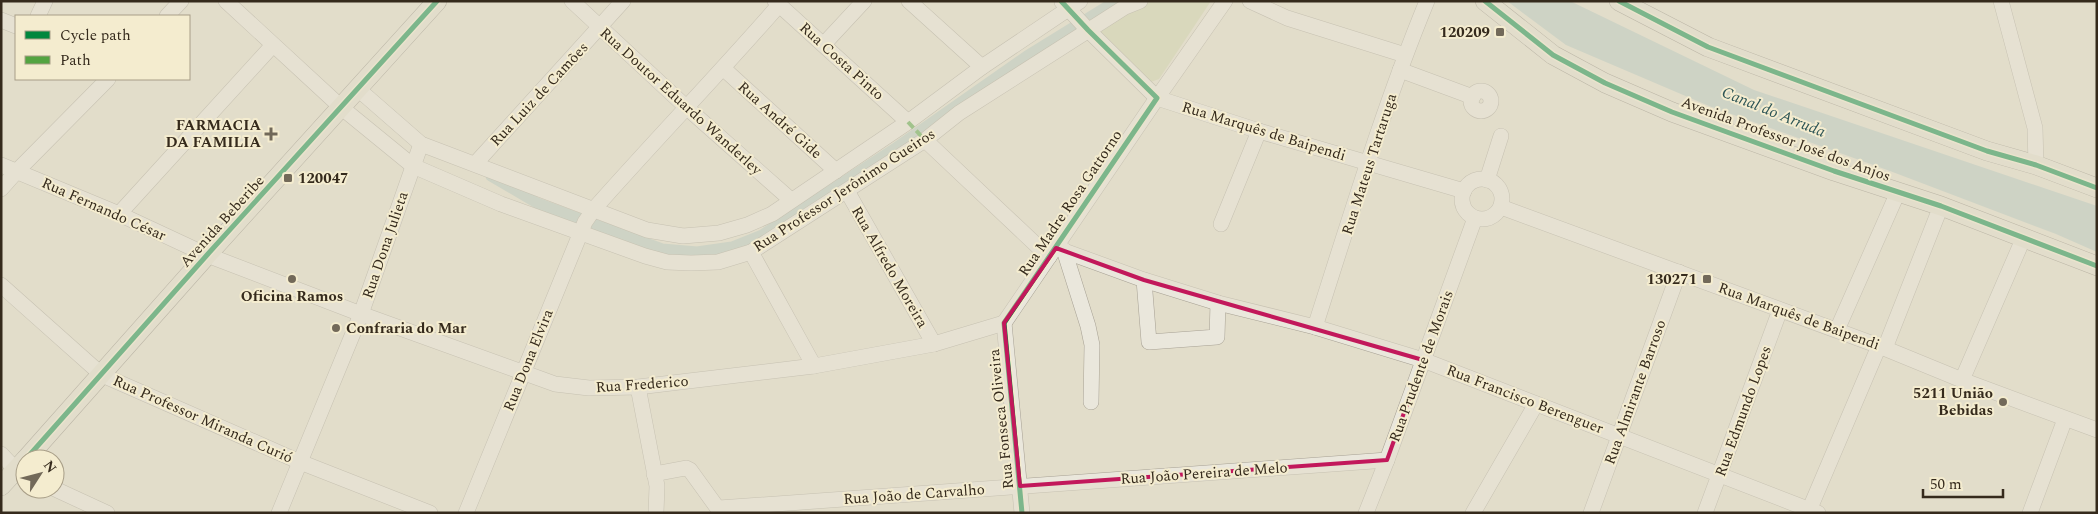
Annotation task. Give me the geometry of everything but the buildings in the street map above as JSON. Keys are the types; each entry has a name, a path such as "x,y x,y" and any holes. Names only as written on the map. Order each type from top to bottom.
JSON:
{"main road":[{"name":"Avenida Beberibe","path":"38,449 207,255 438,1"},
{"name":"Avenida Professor José dos Anjos","path":"1485,1 1553,55 1605,83 1672,112 1834,171 1941,206 2097,266"},
{"path":"1619,1 1717,51 1987,151 2036,165 2097,188"},
{"name":"Avenida Beberibe","path":"1,486 15,473"}],"street":[{"path":"38,15 45,1"},
{"path":"168,15 181,1"},
{"name":"Rua Professor Jerônimo Gueiros","path":"226,1 342,108 501,204 586,221 683,236 718,233 747,225 772,214 908,122 982,67 1076,14 1125,7 1140,1"},
{"name":"Rua Doutor Eduardo Wanderley","path":"572,1 686,107 792,200"},
{"name":"Rua Luiz de Camões","path":"475,164 623,1"},
{"path":"824,44 864,1"},
{"path":"910,1 982,67"},
{"name":"Rua Madre Rosa Gattorno","path":"1004,323 1056,252 1157,98 1225,1"},
{"path":"1250,1 1287,18 1405,55"},
{"name":"Rua Mateus Tartaruga","path":"1315,328 1368,162 1426,1"},
{"path":"2001,1 2035,128 2036,165"},
{"name":"Rua Costa Pinto","path":"777,3 908,122"},
{"name":"Rua Dona Elvira","path":"466,513 586,221 686,107 724,69 777,3"},
{"name":"Rua Professor Jerônimo Gueiros","path":"358,89 417,154 475,164 666,262 718,262 751,252 925,140 960,113 1076,14"},
{"name":"Rua Marquês de Baipendi","path":"1076,14 1157,98 1259,131 1464,191"},
{"path":"1,20 15,26"},
{"path":"119,214 273,46"},
{"name":"Rua André Gide","path":"724,69 836,171"},
{"path":"1400,70 1472,96"},
{"path":"2,186 107,80"},
{"path":"1221,224 1259,131"},
{"path":"1487,180 1501,136"},
{"path":"925,140 1056,252 1088,326 1092,346 1091,402"},
{"name":"Rua Dona Julieta","path":"279,513 361,314 417,154"},
{"name":"Rua Fernando César","path":"1,165 119,214 207,255"},
{"path":"1487,180 1500,190 1501,207 1493,216 1481,219 1475,218 1469,214 1462,204 1464,191 1473,181 1487,180"},
{"name":"Rua Alfredo Moreira","path":"847,191 934,344"},
{"path":"1837,330 1898,192"},
{"path":"1812,512 1941,206"},
{"name":"Rua Marquês de Baipendi","path":"1501,207 1837,330 1962,380 2097,430"},
{"name":"Rua Prudente de Morais","path":"1366,513 1475,218"},
{"path":"1962,380 2024,237"},
{"path":"751,252 814,366"},
{"name":"Rua Francisco Berenguer","path":"1056,252 1218,303 1315,328 1422,360 1812,512"},
{"name":"Rua Frederico","path":"207,255 361,314 555,384 574,387 638,387 814,366 934,344 1004,323"},
{"name":"Rua Almirante Barroso","path":"1590,513 1679,272"},
{"path":"1144,280 1149,342 1217,336 1218,303"},
{"name":"Rua Professor Miranda Curió","path":"1,285 102,374 300,462 430,513"},
{"name":"Rua Edmundo Lopes","path":"1705,513 1721,475 1780,310"},
{"name":"Rua Fonseca Oliveira","path":"1004,323 1022,513"},
{"path":"638,387 658,500 656,513"},
{"path":"1473,513 1536,404"},
{"path":"2030,513 2065,419"},
{"path":"1,454 15,462"},
{"name":"Rua João Pereira de Melo","path":"1020,486 1387,460"},
{"path":"654,474 686,468 690,470 720,510"},
{"name":"Rua João de Carvalho","path":"720,510 1020,486"},
{"path":"65,495 90,510 107,513"}],"highlighted area":[{"path":"1056,248 1144,280 1423,360 1387,460 1020,486 1004,323"}],"green space":[{"path":"1153,1 1211,1 1159,79 1151,82 1101,36 1099,25 1140,5"}],"water":[{"name":"Canal do Arruda","path":"1507,1 1570,1 1754,90 2097,206 2097,252 2056,234 1890,171 1709,106 1566,45"}],"waterway":[{"path":"491,176 537,203 662,249 697,252 732,247 762,235 897,147 1027,56 1116,1"}],"marked path":[{"path":"908,122 925,140"}],"cycle path":[{"path":"35,449 437,1"},
{"path":"1022,513 1004,323 1157,98 1061,1"},
{"path":"1485,1 1553,55 1605,83 1672,112 1834,171 1941,206 2097,266"},
{"path":"1619,1 1708,47 1987,151 2036,165 2097,188"}],"place":[{"name":"120209","path":"1500,32"},
{"name":"FARMACIA DA FAMILIA","path":"271,134"},
{"name":"120047","path":"288,178"},
{"name":"Oficina Ramos","path":"292,279"},
{"name":"130271","path":"1707,279"},
{"name":"Confraria do Mar","path":"336,328"},
{"name":"5211 União Bebidas","path":"2003,402"}]}
